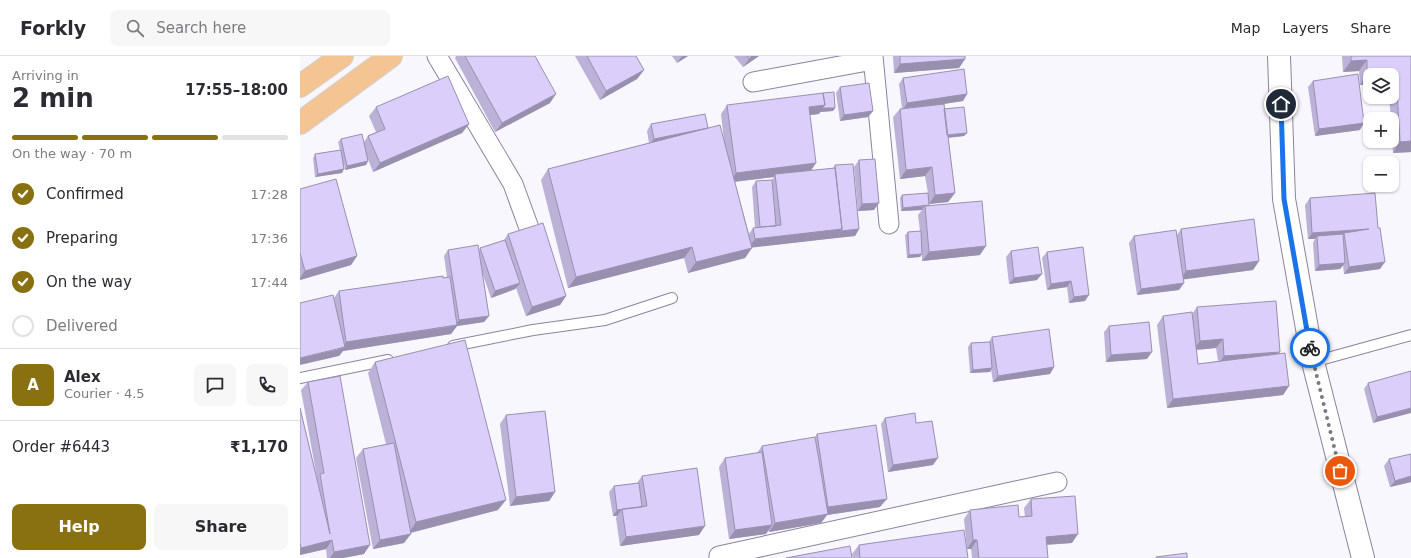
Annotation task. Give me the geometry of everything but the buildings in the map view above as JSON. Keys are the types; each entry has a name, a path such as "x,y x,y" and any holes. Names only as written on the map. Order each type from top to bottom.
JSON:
{"highway":[{"path":"300,123 391,56"},
{"path":"300,86 340,57"}],"street":[{"path":"437,56 513,184 529,228"},
{"path":"1279,56 1284,199 1313,362 1363,558"},
{"path":"753,82 873,58 889,224"},
{"path":"719,558 718,556 1057,482"}],"lane":[{"path":"440,349 533,330 605,320 672,298"},
{"path":"1313,362 1411,335"},
{"path":"300,378 401,357"}],"way so far":[{"path":"1310,348 1340,471"}],"route":[{"path":"1281,104 1284,199 1310,348"}]}
